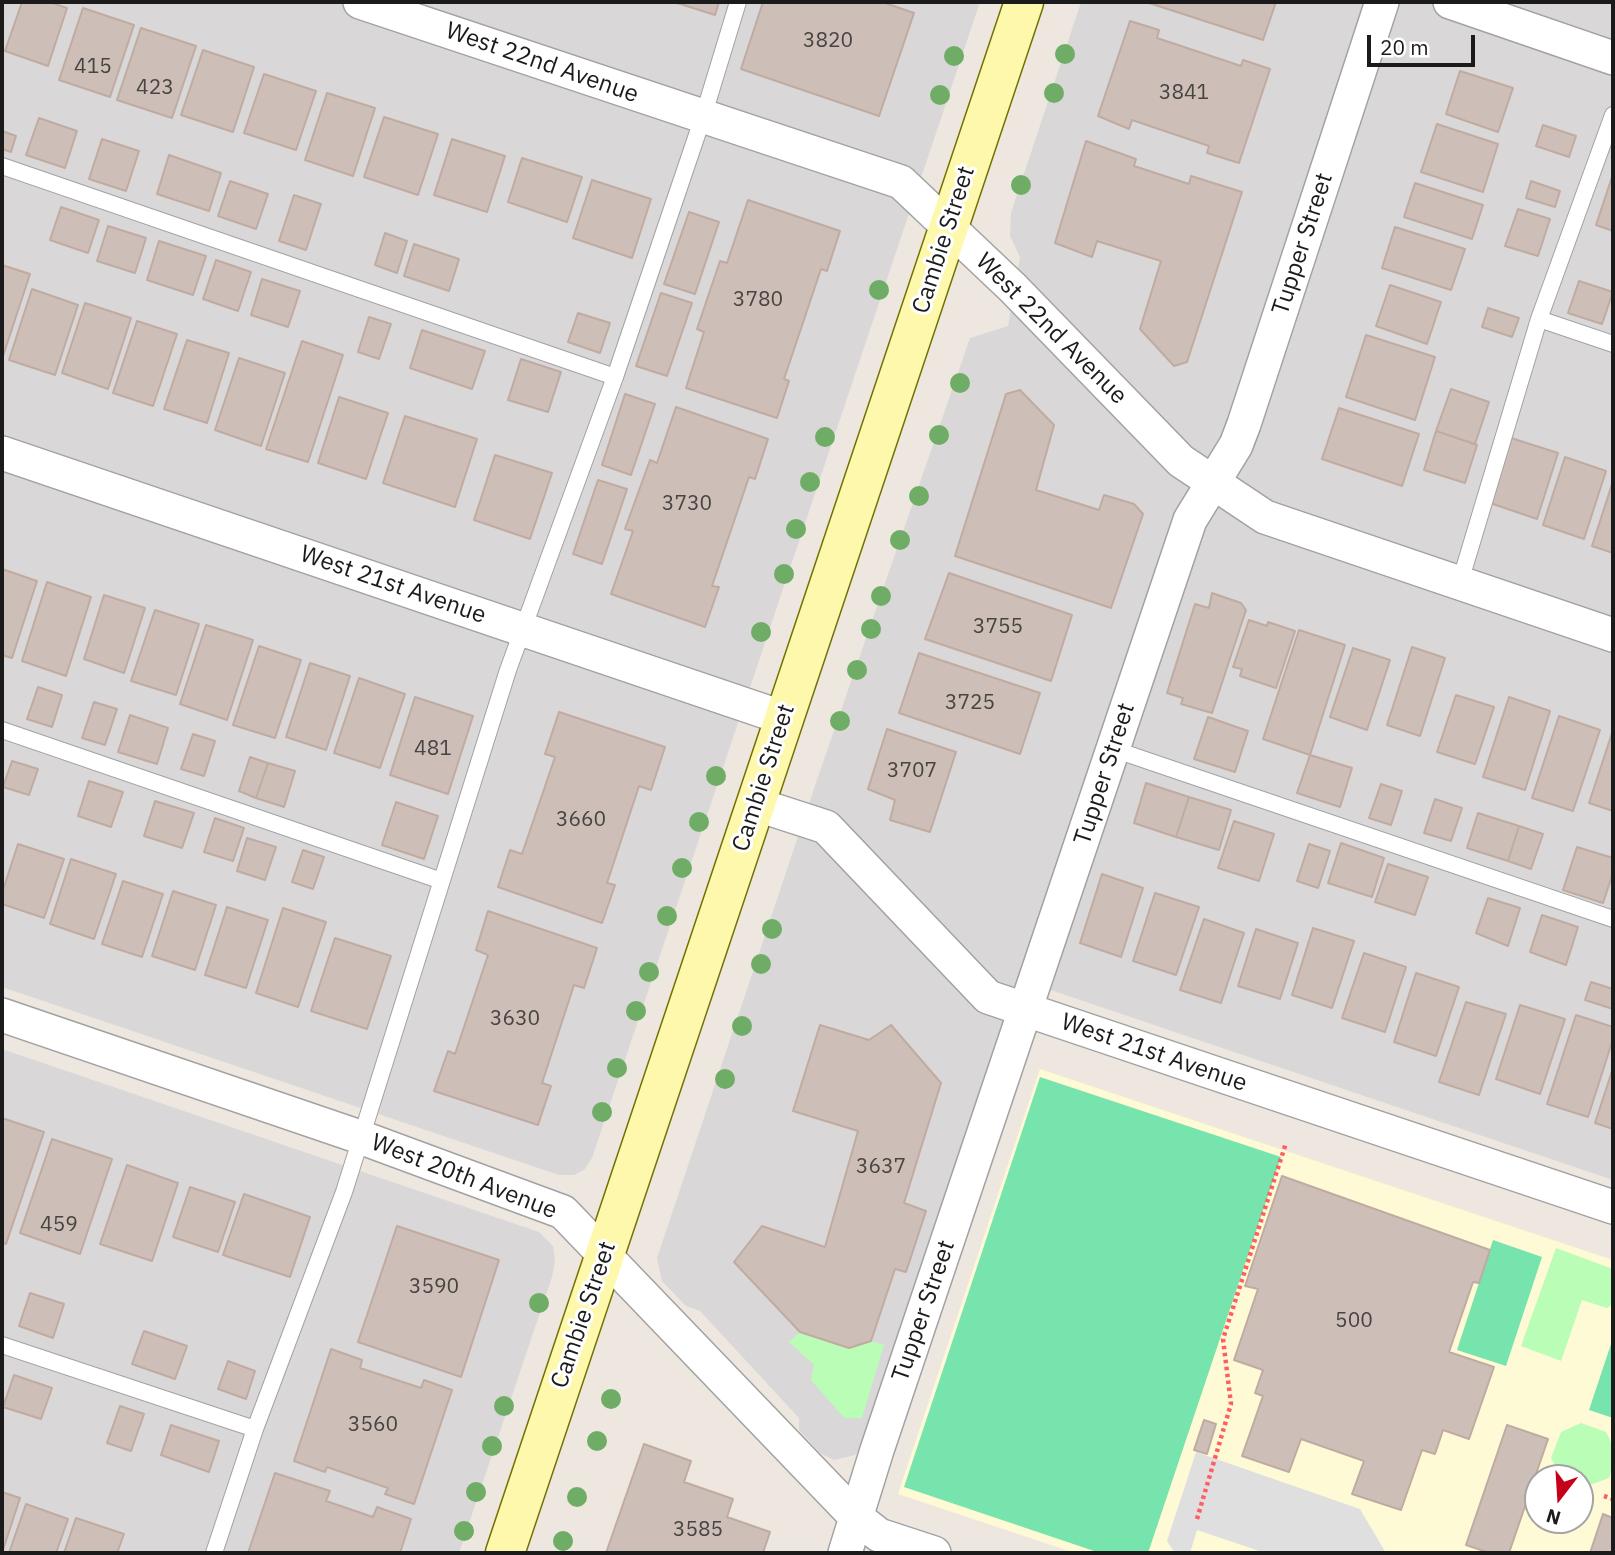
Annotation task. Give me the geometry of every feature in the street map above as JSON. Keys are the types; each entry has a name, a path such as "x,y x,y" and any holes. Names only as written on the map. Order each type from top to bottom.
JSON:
{"main road":[{"name":"Cambie Street","path":"505,1553 1024,2"}],"street":[{"name":"West 22nd Avenue","path":"360,2 901,182 1013,288 1181,461 1265,517 1613,635"},
{"name":"Tupper Street","path":"845,1553 1190,520 1236,445 1244,424 1382,2"},
{"path":"1450,2 1613,58"},
{"name":"West 21st Avenue","path":"2,453 784,718"},
{"name":"West 21st Avenue","path":"755,804 826,827 988,997 1613,1207"},
{"name":"West 20th Avenue","path":"2,1016 360,1137 563,1212 856,1517 879,1535 934,1553"}],"lane":[{"path":"214,1553 255,1429 344,1192 439,880 524,629 615,377 703,117 738,2"},
{"path":"1460,582 1539,318 1613,115"},
{"path":"2,166 615,377"},
{"path":"1539,318 1613,344"},
{"path":"2,730 439,880"},
{"path":"1113,749 1613,919"},
{"path":"2,1345 255,1429"}],"path":[{"path":"1197,1519 1231,1404 1223,1339 1286,1143"},
{"path":"1604,1496 1613,1499"}],"shaded area":[{"path":"2,2 980,2 592,1158 585,1169 574,1175 559,1175 2,987"},
{"path":"1081,2 1613,2 1613,1180 1018,979 863,1446 855,1455 834,1460 820,1453 799,1430 799,1418 700,1311 686,1306 662,1281 657,1258 820,771 970,338 1008,326 1020,257 1010,236 1011,213"},
{"path":"2,1049 539,1232 553,1246 555,1261 552,1277 459,1553 2,1553"},
{"path":"1040,1069 1613,1260 1613,1553 1075,1553 898,1494"},
{"path":"1196,1452 1360,1509 1386,1553 1265,1553 1197,1530 1190,1553 1175,1553 1167,1541"}],"green space":[{"path":"1040,1077 1281,1157 1148,1553 1100,1553 904,1487"},
{"path":"1493,1240 1542,1257 1506,1366 1457,1350"},
{"path":"1556,1248 1613,1269 1613,1304 1607,1308 1582,1300 1561,1361 1521,1346"},
{"path":"800,1332 849,1348 871,1341 884,1345 862,1418 844,1418 811,1380 814,1365 789,1342"},
{"path":"1613,1338 1613,1418 1589,1410"},
{"path":"1581,1423 1606,1432 1613,1455 1609,1478 1594,1483 1594,1464 1554,1464 1551,1458 1561,1432"}],"building":[{"path":"22,2 49,2 67,8 48,66 5,51"},
{"path":"674,2 719,2 715,15"},
{"path":"763,2 882,2 914,13 879,116 741,69"},
{"path":"1146,2 1276,2 1263,40"},
{"path":"83,8 134,25 110,97 59,80"},
{"path":"1130,21 1159,30 1157,38 1241,66 1243,60 1270,69 1239,163 1207,153 1209,146 1132,120 1129,129 1098,116"},
{"path":"141,28 196,46 172,118 117,100"},
{"path":"203,50 254,67 233,132 181,115"},
{"path":"1460,71 1513,88 1498,132 1446,114"},
{"path":"264,74 316,91 296,150 244,133"},
{"path":"327,93 375,108 353,176 305,160"},
{"path":"384,117 438,134 418,195 364,177"},
{"path":"39,118 77,131 65,168 26,155"},
{"path":"1437,124 1498,144 1483,192 1421,172"},
{"path":"1543,125 1576,136 1569,157 1536,146"},
{"path":"2,131 16,136 11,152 2,149"},
{"path":"102,139 139,151 126,191 89,179"},
{"path":"452,139 505,156 487,212 434,195"},
{"path":"1086,141 1136,159 1134,166 1189,184 1191,176 1242,192 1187,362 1174,366 1140,329 1161,261 1097,241 1092,257 1055,243"},
{"path":"169,155 221,173 209,211 157,194"},
{"path":"522,158 582,177 567,222 508,202"},
{"path":"1613,174 1613,231 1596,225"},
{"path":"592,180 651,199 632,258 573,238"},
{"path":"230,181 268,194 256,229 218,216"},
{"path":"1531,181 1560,191 1555,207 1526,198"},
{"path":"1415,183 1483,205 1472,239 1404,217"},
{"path":"294,195 321,204 306,250 279,241"},
{"path":"748,200 840,231 827,271 821,269 784,379 789,381 777,418 686,388 704,332 697,329 720,261 727,263"},
{"path":"61,207 99,220 88,253 50,240"},
{"path":"1518,209 1550,219 1538,256 1505,246"},
{"path":"689,212 719,222 695,294 664,284"},
{"path":"108,226 146,238 135,273 97,261"},
{"path":"1395,227 1465,249 1451,290 1382,268"},
{"path":"385,233 407,241 397,273 375,265"},
{"path":"159,241 206,256 193,295 147,280"},
{"path":"414,244 459,259 449,291 404,276"},
{"path":"216,260 251,272 238,311 203,299"},
{"path":"2,265 30,274 3,356 2,356"},
{"path":"262,279 300,291 288,327 251,315"},
{"path":"1579,281 1613,292 1602,324 1568,313"},
{"path":"1390,285 1441,302 1427,344 1376,326"},
{"path":"32,289 78,305 55,375 9,360"},
{"path":"661,293 692,303 667,376 636,366"},
{"path":"85,303 131,318 108,389 62,373"},
{"path":"1488,308 1519,318 1512,337 1482,327"},
{"path":"578,313 610,323 600,353 568,342"},
{"path":"369,317 391,324 379,359 358,352"},
{"path":"137,321 177,334 153,406 113,393"},
{"path":"422,330 485,351 472,389 410,368"},
{"path":"1366,335 1435,357 1415,420 1346,397"},
{"path":"187,340 229,353 207,423 164,409"},
{"path":"302,341 343,355 308,462 266,449"},
{"path":"239,358 285,373 261,446 215,430"},
{"path":"521,359 561,372 548,412 508,400"},
{"path":"1451,389 1489,402 1475,444 1436,431"},
{"path":"1020,390 1054,425 1036,490 1099,510 1104,495 1134,504 1143,514 1111,608 955,556 1006,394"},
{"path":"625,394 655,404 631,475 602,465"},
{"path":"339,397 388,413 366,479 318,463"},
{"path":"676,407 768,439 755,479 749,477 712,586 719,587 705,627 611,594 633,531 625,529 650,460 657,463"},
{"path":"1339,408 1419,434 1402,486 1322,459"},
{"path":"405,416 477,439 455,507 383,483"},
{"path":"1436,431 1477,445 1465,483 1424,470"},
{"path":"1511,438 1558,453 1537,519 1490,503"},
{"path":"495,455 552,473 530,539 474,520"},
{"path":"1565,457 1606,471 1584,539 1543,525"},
{"path":"598,480 627,489 602,564 573,554"},
{"path":"1613,485 1613,553 1592,546"},
{"path":"2,569 37,581 12,658 2,655"},
{"path":"949,573 1072,615 1051,681 925,639"},
{"path":"47,582 91,597 66,676 22,661"},
{"path":"1212,593 1241,603 1246,610 1212,713 1181,704 1183,698 1167,693 1195,604 1209,608"},
{"path":"104,595 145,608 124,673 84,659"},
{"path":"155,610 199,624 176,695 131,681"},
{"path":"1249,620 1267,626 1268,622 1295,631 1276,688 1240,676 1242,669 1233,667"},
{"path":"206,625 253,640 227,720 180,704"},
{"path":"1299,630 1345,645 1310,755 1263,739"},
{"path":"259,646 301,660 275,738 233,725"},
{"path":"1412,647 1445,658 1420,736 1387,725"},
{"path":"1353,648 1390,660 1367,730 1330,717"},
{"path":"919,653 1040,693 1020,754 899,713"},
{"path":"310,663 350,676 326,750 286,737"},
{"path":"359,678 405,694 380,768 334,753"},
{"path":"38,687 62,695 52,727 27,719"},
{"path":"1456,695 1494,707 1475,764 1437,752"},
{"path":"415,697 473,716 448,794 390,775"},
{"path":"1509,697 1550,711 1525,790 1483,777"},
{"path":"94,702 117,709 105,745 82,738"},
{"path":"559,712 665,747 651,790 639,786 607,883 615,885 602,923 498,887 510,850 522,854 555,757 545,754"},
{"path":"130,715 168,728 157,764 118,752"},
{"path":"1559,716 1600,730 1573,811 1532,798"},
{"path":"1208,717 1248,731 1235,772 1194,759"},
{"path":"887,729 956,752 930,832 890,820 895,800 868,789"},
{"path":"1613,733 1613,811 1589,803"},
{"path":"193,734 215,741 204,776 181,769"},
{"path":"1310,755 1352,768 1340,807 1297,793"},
{"path":"250,757 268,763 256,798 239,791"},
{"path":"12,761 38,769 29,795 3,787"},
{"path":"268,763 295,771 284,807 256,798"},
{"path":"89,781 123,792 111,827 78,816"},
{"path":"1146,783 1189,797 1176,837 1134,823"},
{"path":"1381,784 1402,791 1391,825 1369,818"},
{"path":"1189,797 1231,810 1219,850 1176,837"},
{"path":"1435,799 1462,808 1451,841 1424,833"},
{"path":"155,801 194,813 182,848 144,836"},
{"path":"396,802 438,816 424,859 382,845"},
{"path":"1478,813 1519,826 1508,861 1467,848"},
{"path":"215,818 244,828 233,861 204,852"},
{"path":"1234,821 1274,834 1259,881 1218,868"},
{"path":"1519,826 1543,834 1531,869 1508,861"},
{"path":"247,838 276,847 265,880 237,871"},
{"path":"1341,843 1384,858 1372,897 1328,883"},
{"path":"18,844 64,859 44,918 2,904 2,893"},
{"path":"1309,844 1330,851 1318,888 1297,881"},
{"path":"1577,847 1613,858 1613,873 1603,903 1563,890"},
{"path":"303,850 324,857 313,889 292,882"},
{"path":"71,859 116,874 94,939 50,924"},
{"path":"1388,864 1428,877 1415,915 1375,902"},
{"path":"1102,874 1143,888 1121,957 1080,943"},
{"path":"123,881 163,894 142,957 102,944"},
{"path":"173,891 216,905 195,970 152,956"},
{"path":"1155,893 1199,907 1176,975 1133,961"},
{"path":"1488,898 1520,908 1508,946 1476,933"},
{"path":"227,907 268,920 246,988 205,975"},
{"path":"283,908 326,922 298,1007 256,993"},
{"path":"488,911 597,948 584,988 574,985 542,1083 551,1086 538,1125 434,1091 448,1051 455,1054 488,955 476,950"},
{"path":"1542,915 1578,927 1566,965 1530,952"},
{"path":"1204,919 1244,933 1221,1003 1180,990"},
{"path":"1313,928 1354,941 1332,1008 1292,995"},
{"path":"1256,929 1298,943 1280,999 1238,986"},
{"path":"335,938 391,956 367,1029 311,1011"},
{"path":"1364,953 1406,967 1385,1032 1342,1018"},
{"path":"1416,973 1459,987 1436,1056 1394,1042"},
{"path":"1591,982 1613,989 1613,1009 1585,1000"},
{"path":"1466,1002 1506,1014 1479,1095 1439,1082"},
{"path":"1520,1005 1565,1019 1540,1094 1496,1079"},
{"path":"1576,1015 1613,1027 1613,1039 1588,1117 1547,1104"},
{"path":"820,1025 869,1040 891,1025 941,1083 904,1203 926,1211 906,1272 895,1269 871,1341 849,1348 800,1332 734,1262 762,1226 825,1247 858,1131 793,1111"},
{"path":"1613,1068 1613,1129 1595,1123"},
{"path":"2,1118 44,1132 6,1244 2,1243"},
{"path":"52,1139 112,1159 80,1254 20,1233"},
{"path":"127,1165 178,1183 152,1261 100,1244"},
{"path":"1282,1176 1490,1250 1479,1283 1473,1282 1449,1352 1494,1367 1469,1439 1443,1430 1435,1454 1422,1450 1401,1510 1352,1494 1364,1461 1301,1439 1289,1472 1242,1456 1263,1396 1255,1393 1263,1370 1234,1360 1258,1289 1245,1286"},
{"path":"190,1187 235,1202 218,1252 173,1237"},
{"path":"244,1194 310,1217 290,1277 223,1255"},
{"path":"397,1226 499,1260 461,1377 358,1342"},
{"path":"30,1293 64,1304 53,1338 19,1326"},
{"path":"144,1331 187,1346 175,1379 132,1364"},
{"path":"331,1349 362,1360 360,1368 421,1388 424,1380 452,1390 414,1504 385,1494 388,1488 327,1467 325,1472 294,1461"},
{"path":"228,1361 255,1371 246,1399 218,1389"},
{"path":"14,1375 52,1388 41,1419 3,1407"},
{"path":"120,1406 144,1414 131,1451 107,1443"},
{"path":"1204,1420 1216,1424 1207,1454 1194,1450"},
{"path":"171,1425 219,1441 209,1472 161,1455"},
{"path":"1507,1425 1548,1439 1539,1464 1524,1464 1524,1509 1509,1553 1490,1553 1466,1545"},
{"path":"644,1444 691,1461 684,1482 733,1499 727,1517 770,1532 763,1553 606,1553"},
{"path":"275,1473 330,1491 326,1501 373,1517 377,1507 411,1519 400,1553 248,1553"},
{"path":"2,1492 20,1498 2,1553"},
{"path":"26,1504 68,1519 56,1553 9,1553"},
{"path":"1603,1514 1613,1518 1613,1553 1590,1553"},
{"path":"76,1518 124,1534 117,1553 64,1553"}]}
